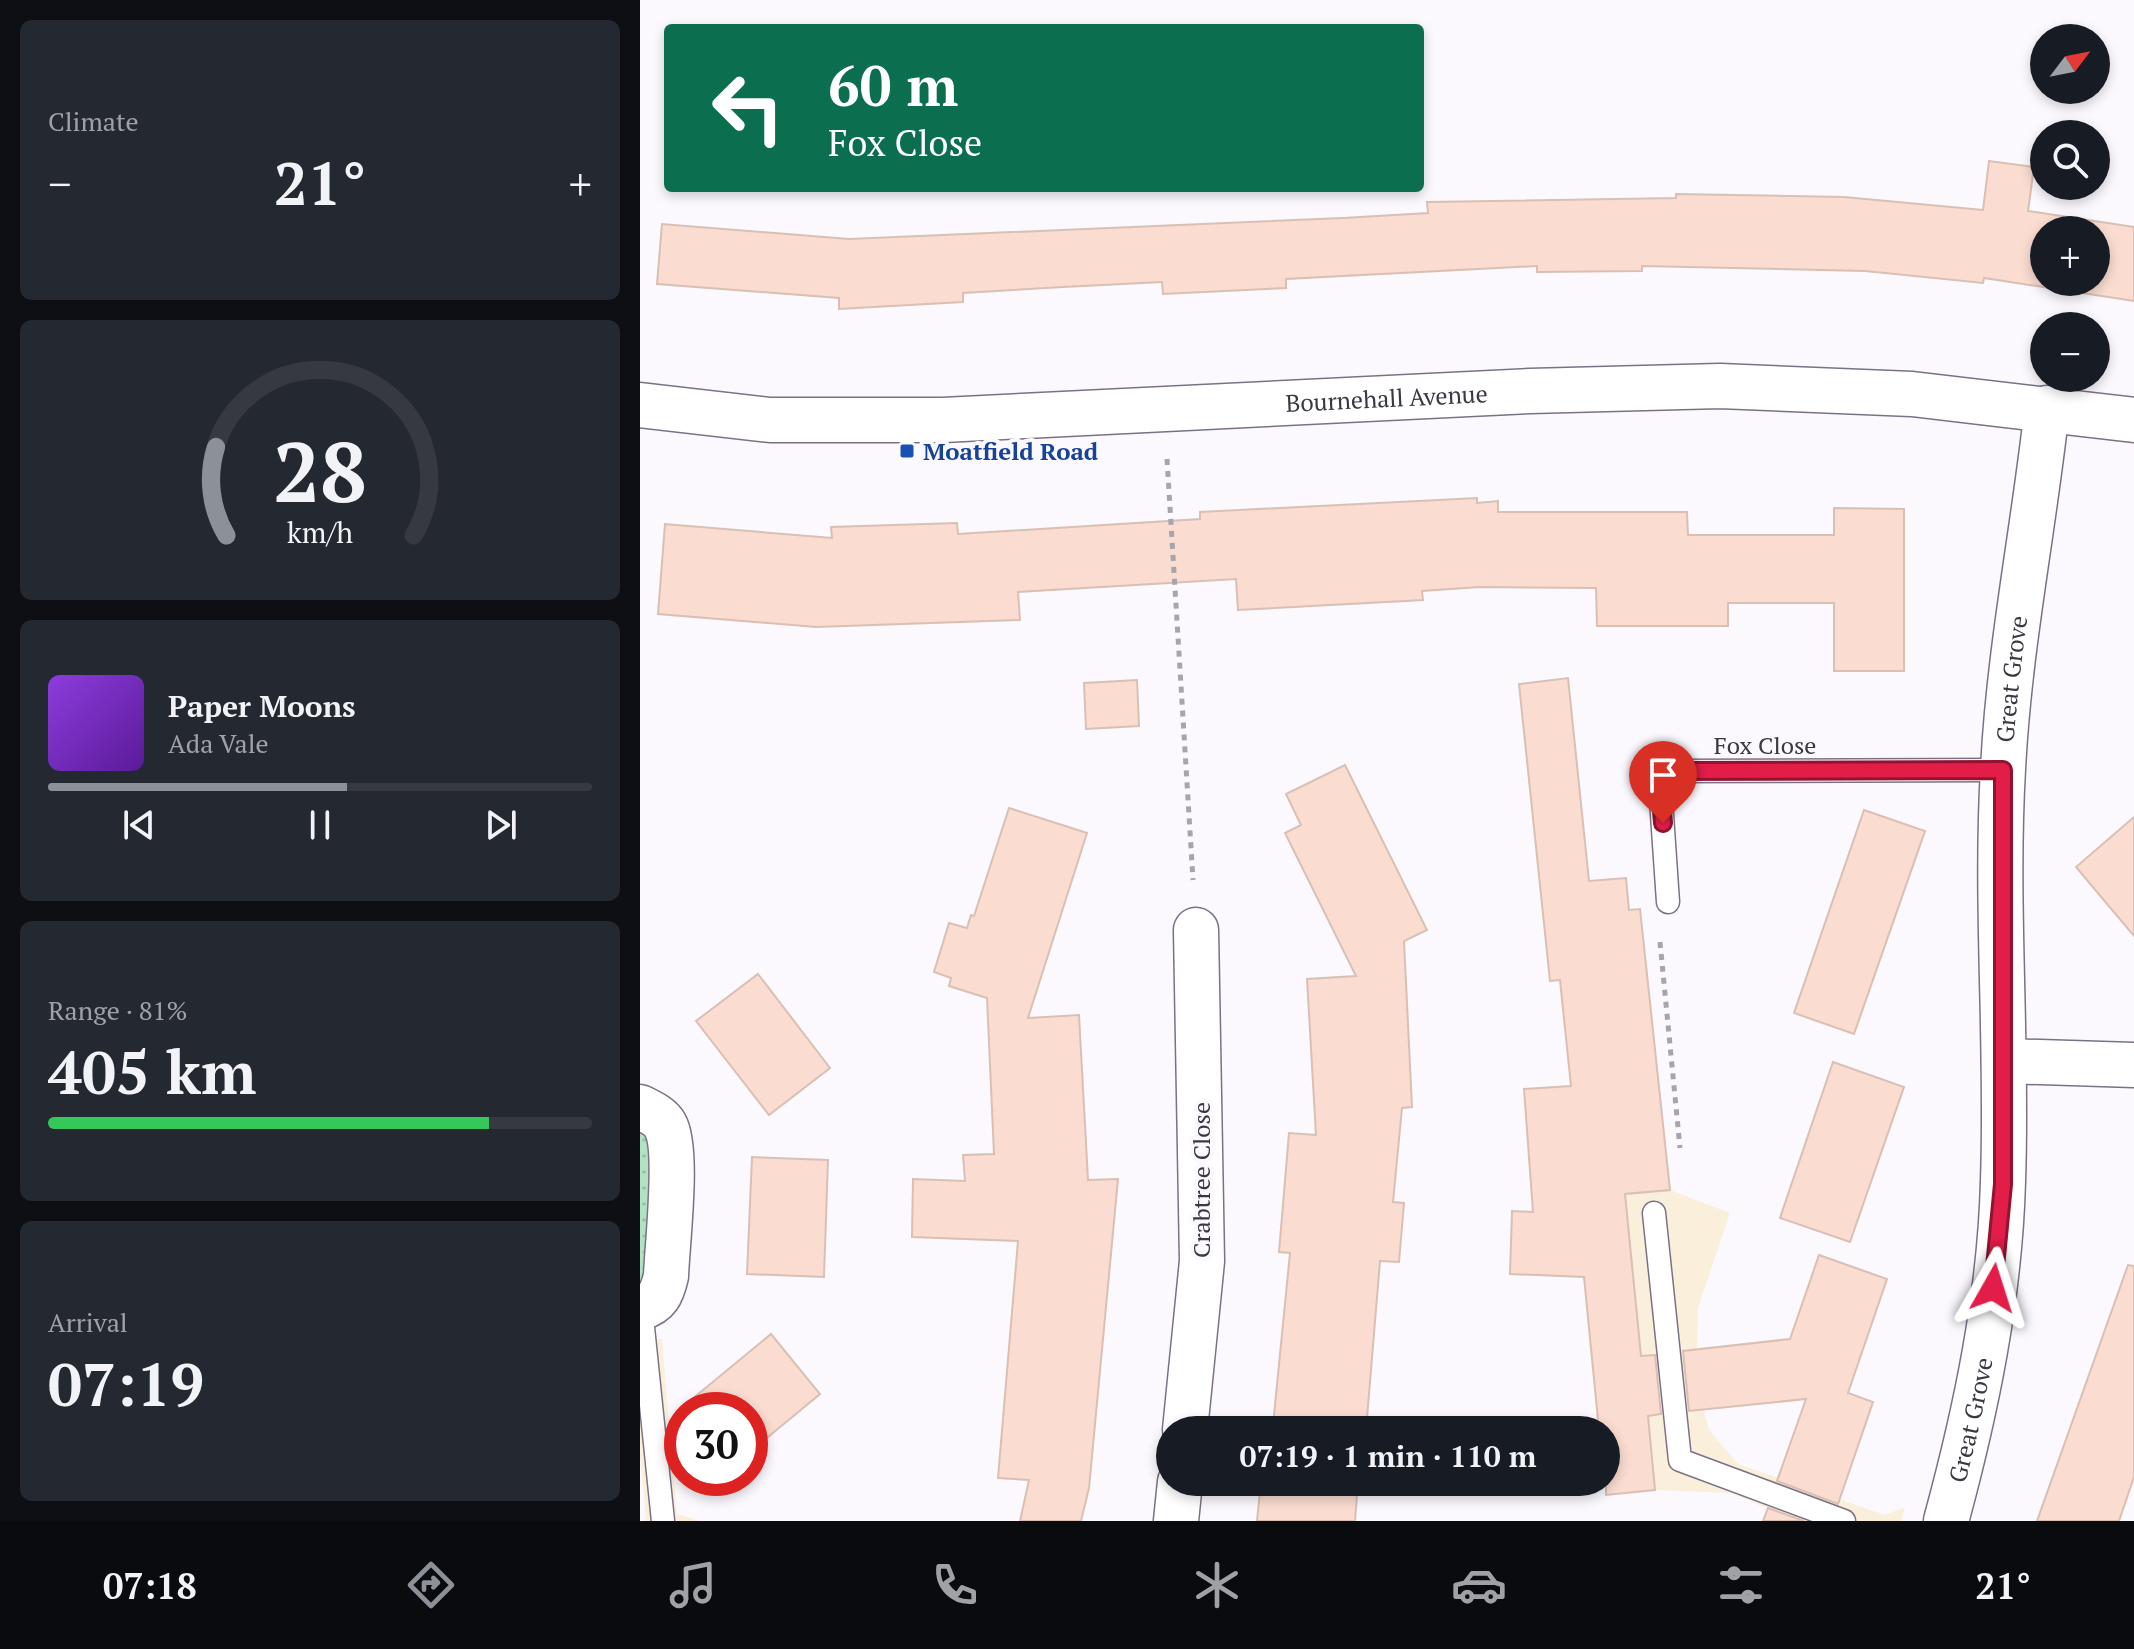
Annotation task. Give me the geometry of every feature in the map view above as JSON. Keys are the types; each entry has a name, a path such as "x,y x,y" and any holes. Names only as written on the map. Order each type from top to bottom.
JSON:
{"street":[{"name":"Bournehall Avenue","path":"640,405 770,420 943,420 1530,391 1720,386 1912,394 2134,420"},
{"name":"Great Grove","path":"1946,1521 1967,1444 1991,1314 2003,1184 2003,770 2016,635 2047,408"},
{"name":"Crabtree Close","path":"1186,1416 1202,1261 1196,930"},
{"path":"2004,1061 2134,1065"},
{"path":"640,1107 664,1123 671,1139 666,1276 662,1292 653,1304 641,1308"},
{"path":"1176,1521 1179,1496"}],"lane":[{"name":"Fox Close","path":"1668,902 1659,771 2003,770"},
{"path":"1654,1213 1680,1460 1844,1521"},
{"path":"641,1308 663,1521"}],"path":[{"path":"1164,410 1196,930"},
{"path":"1668,902 1658,948 1680,1148"}],"shaded area":[{"path":"1670,1190 1730,1213 1698,1308 1697,1349 1745,1344 1752,1405 1704,1410 1709,1430 1738,1464 1885,1515 1905,1507 1901,1521 1796,1521 1732,1493 1655,1490 1620,1494 1620,1416 1598,1416 1576,1199"},
{"path":"662,1339 667,1392 664,1392 664,1496 675,1496 677,1514 700,1521 646,1521 640,1455 640,1341"}],"green space":[{"path":"640,1130 651,1141 648,1276 640,1289"}],"building":[{"path":"1989,161 2030,166 2028,211 2061,216 2030,216 2030,285 1984,278 1983,283 1865,271 1642,266 1642,271 1537,272 1537,266 1286,279 1286,288 1163,294 1162,282 963,293 963,302 839,309 839,298 657,284 662,224 849,239 1428,213 1427,202 1676,198 1676,194 1844,197 1983,210"},
{"path":"2110,223 2134,227 2134,301 2101,296 2110,296"},
{"path":"1477,498 1477,503 1498,501 1498,512 1687,512 1688,535 1834,535 1834,508 1904,509 1904,671 1834,671 1834,603 1728,603 1728,626 1597,626 1596,588 1480,587 1422,591 1423,600 1238,610 1236,579 1018,592 1020,620 816,627 658,614 665,524 832,538 831,527 957,523 958,534 1200,519 1200,512"},
{"path":"1568,678 1589,881 1626,878 1629,910 1640,909 1670,1190 1625,1194 1641,1356 1655,1355 1661,1414 1648,1416 1655,1490 1620,1494 1620,1416 1598,1416 1584,1277 1510,1274 1512,1211 1533,1212 1524,1089 1571,1086 1560,980 1550,981 1519,684"},
{"path":"1137,680 1139,726 1086,729 1084,683"},
{"path":"1345,765 1427,930 1404,941 1412,1107 1402,1108 1393,1202 1404,1203 1399,1262 1380,1261 1367,1416 1274,1416 1290,1253 1279,1252 1289,1133 1316,1135 1307,979 1356,976 1285,833 1301,825 1286,794"},
{"path":"1009,808 1087,833 1028,1018 1079,1015 1088,1180 1118,1179 1089,1488 1081,1521 1020,1521 1029,1480 998,1478 1018,1241 912,1237 913,1179 965,1181 963,1155 994,1154 987,998 949,986 951,978 934,972 949,923 967,928 971,915 974,916"},
{"path":"1864,810 1925,831 1854,1034 1794,1013"},
{"path":"2134,817 2134,936 2076,867"},
{"path":"758,974 830,1068 769,1115 696,1021"},
{"path":"1833,1062 1904,1087 1850,1242 1780,1218"},
{"path":"752,1157 828,1160 824,1277 747,1274"},
{"path":"1819,1255 1887,1279 1848,1393 1873,1402 1838,1504 1777,1481 1806,1399 1689,1411 1683,1351 1790,1339"},
{"path":"2128,1265 2134,1266 2134,1477 2119,1521 2037,1521"},
{"path":"771,1334 820,1394 768,1437 768,1392 701,1392"},
{"path":"1260,1496 1357,1496 1355,1521 1257,1521"},
{"path":"1768,1508 1804,1521 1763,1521"}],"place":[{"name":"Moatfield Road","path":"907,451"}],"route":[{"path":"1663,823 1659,771 2003,770 2003,1184 1993,1288"}]}
